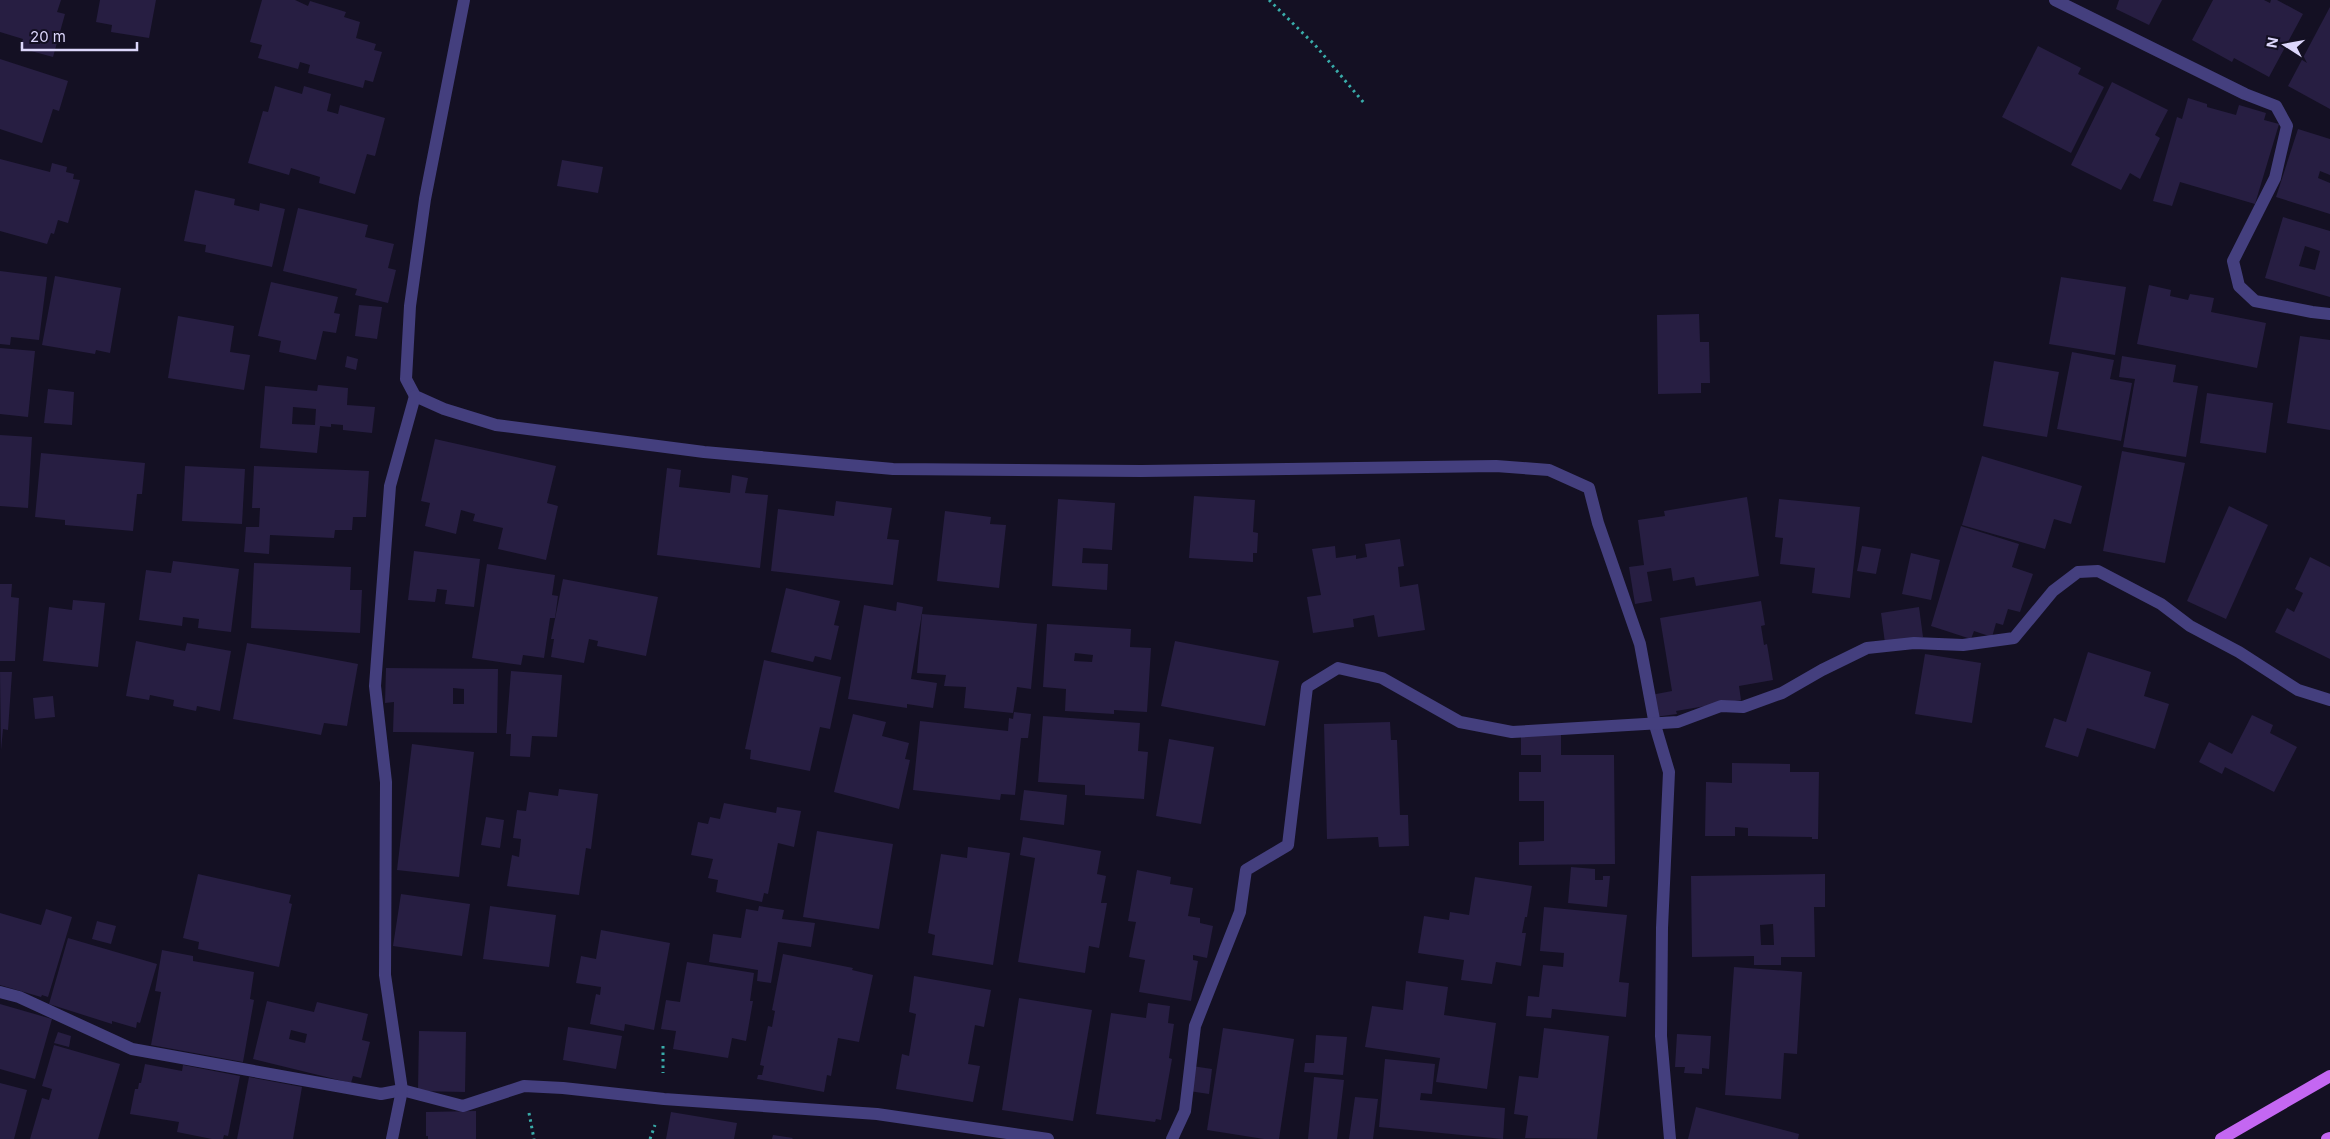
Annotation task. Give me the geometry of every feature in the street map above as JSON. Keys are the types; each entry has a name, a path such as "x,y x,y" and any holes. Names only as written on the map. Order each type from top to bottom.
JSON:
{"main road":[{"path":"2221,1139 2330,1076"}],"street":[{"path":"464,0 425,199 410,306 406,379 415,396 444,409 496,425 704,452 893,469 1141,471 1496,466 1549,470 1589,488 1598,523 1640,644 1654,725 1670,772 1662,928 1661,1036 1670,1139"},
{"path":"2055,0 2245,94 2276,106 2287,126 2275,178 2233,261 2239,286 2255,301 2330,314"},
{"path":"392,1139 402,1090 384,975 386,782 375,686 390,486 415,396"},
{"path":"1172,1139 1185,1111 1195,1026 1240,912 1246,870 1288,845 1308,687 1338,668 1382,678 1460,722 1512,732 1654,725 1678,722 1720,706 1743,707 1782,693 1866,648 1914,643 1963,645 2014,638 2052,591 2078,572 2098,572 2160,604 2190,626 2239,652 2298,690 2330,700"},
{"path":"0,992 18,997 132,1049 381,1094 402,1090 463,1106 524,1086 563,1088 664,1098 877,1114 1048,1139"}],"path":[{"path":"1268,0 1315,45 1364,103"}],"building":[{"path":"0,0 61,0 57,12 65,14 53,57 20,48 23,39 0,32"},
{"path":"100,0 156,0 149,38 111,32 112,25 96,22"},
{"path":"262,0 295,0 308,6 310,1 346,12 344,17 360,22 356,38 376,44 374,50 382,52 373,82 365,80 363,88 308,73 310,65 300,62 298,69 258,58 262,45 250,42"},
{"path":"2119,0 2162,0 2149,25 2116,9"},
{"path":"2213,0 2264,0 2270,3 2271,0 2277,0 2303,14 2269,77 2234,58 2232,62 2192,40"},
{"path":"2330,7 2330,109 2288,86"},
{"path":"2038,46 2081,68 2078,74 2104,87 2071,153 2002,117"},
{"path":"0,59 68,81 59,111 53,109 42,143 0,129"},
{"path":"2112,82 2168,110 2155,135 2160,138 2140,179 2130,173 2121,190 2071,165"},
{"path":"275,86 302,94 304,86 331,94 327,111 338,114 340,105 385,118 375,156 367,154 355,194 319,183 320,177 291,168 289,175 248,163 263,111 268,112"},
{"path":"2188,98 2207,104 2207,107 2236,115 2239,105 2266,113 2264,120 2279,124 2255,204 2180,182 2172,206 2153,201 2177,117 2182,119"},
{"path":"2298,129 2330,139 2330,175 2320,171 2318,178 2330,183 2330,214 2276,197"},
{"path":"0,159 50,172 52,163 67,167 66,172 74,174 73,179 80,180 68,223 58,220 54,234 51,233 47,244 0,231"},
{"path":"562,160 603,167 598,193 557,186"},
{"path":"195,190 235,199 234,205 259,211 260,203 285,209 272,267 205,252 206,245 184,241"},
{"path":"298,208 368,225 365,237 394,244 388,268 396,270 388,303 355,295 357,289 283,271"},
{"path":"2283,217 2330,231 2330,297 2265,278","holes":["2305,246 2320,251 2315,270 2299,266"]},
{"path":"0,271 47,277 39,340 11,337 10,345 0,344"},
{"path":"55,276 121,288 110,353 96,350 95,354 42,345"},
{"path":"2061,277 2126,287 2115,355 2049,344"},
{"path":"271,282 338,297 334,313 340,314 336,333 323,331 316,360 279,352 281,341 258,336"},
{"path":"2149,285 2171,290 2170,296 2188,300 2190,294 2214,298 2211,312 2266,323 2257,368 2137,344"},
{"path":"359,305 382,307 377,339 355,336"},
{"path":"1699,314 1700,342 1709,342 1710,383 1701,383 1701,393 1658,394 1657,315"},
{"path":"178,316 234,326 230,352 250,355 244,390 168,378"},
{"path":"2300,336 2330,340 2330,430 2287,423"},
{"path":"0,348 35,351 28,417 0,414"},
{"path":"2072,352 2114,360 2110,379 2132,383 2121,441 2057,429"},
{"path":"347,356 358,359 356,370 345,367"},
{"path":"2122,356 2176,365 2173,382 2198,386 2186,457 2123,447 2135,379 2119,377"},
{"path":"1994,361 2059,372 2047,437 1983,426"},
{"path":"318,385 348,388 347,405 375,407 372,433 343,430 343,425 331,424 331,427 320,426 317,453 260,448 265,386 317,391","holes":["293,407 316,409 315,425 292,424"]},
{"path":"48,389 74,392 72,425 44,423"},
{"path":"2207,393 2273,403 2266,453 2200,443"},
{"path":"0,435 32,437 28,508 0,506"},
{"path":"435,439 556,466 547,503 558,506 546,560 498,549 503,528 473,521 475,514 461,510 456,534 425,526 430,503 421,501"},
{"path":"2122,451 2185,463 2165,563 2103,551"},
{"path":"41,453 145,463 142,494 137,494 133,531 65,525 65,520 35,517"},
{"path":"1982,456 2082,486 2071,524 2054,519 2045,549 1962,525"},
{"path":"185,466 245,469 242,524 182,521"},
{"path":"254,466 369,471 366,517 353,517 352,530 335,530 334,538 270,535 269,554 244,552 246,527 259,527 260,508 252,508"},
{"path":"667,468 681,470 679,487 730,493 732,475 748,478 745,493 768,495 760,568 657,555"},
{"path":"1194,496 1255,500 1253,532 1258,533 1257,553 1253,553 1253,562 1189,558"},
{"path":"1747,497 1759,576 1696,586 1694,577 1673,581 1671,568 1647,572 1652,601 1635,604 1629,567 1644,565 1638,520 1665,516 1664,511"},
{"path":"1058,499 1115,503 1112,550 1083,548 1082,563 1108,564 1107,590 1052,586"},
{"path":"1779,499 1860,507 1850,598 1812,593 1815,568 1780,564 1783,538 1775,537"},
{"path":"836,501 892,508 887,539 899,540 893,585 771,571 778,509 834,516"},
{"path":"2229,506 2268,525 2226,619 2187,601"},
{"path":"945,511 991,517 990,524 1006,525 999,588 937,581"},
{"path":"1961,526 2019,544 2012,567 2033,574 2020,612 2008,609 2003,625 1996,623 1992,637 1974,631 1971,639 1931,626"},
{"path":"1400,539 1404,566 1398,567 1400,587 1418,584 1425,630 1378,637 1374,615 1353,619 1354,627 1313,633 1307,597 1321,595 1312,549 1335,546 1336,558 1356,555 1356,559 1367,557 1365,544"},
{"path":"1862,546 1881,549 1876,574 1857,571"},
{"path":"414,551 480,559 474,607 445,604 447,590 437,589 435,602 408,600"},
{"path":"1911,553 1940,560 1931,600 1902,594"},
{"path":"2310,557 2330,567 2330,659 2275,632 2287,608 2294,612 2303,593 2295,589"},
{"path":"173,561 239,569 231,632 198,628 199,619 183,617 182,626 139,620 146,570 171,573"},
{"path":"254,563 351,567 350,590 362,590 360,633 251,628"},
{"path":"487,564 555,575 552,595 558,596 555,618 550,618 544,658 523,655 521,665 472,658"},
{"path":"563,579 658,597 646,656 597,646 598,641 589,639 584,663 551,657 554,639 551,639"},
{"path":"0,584 12,584 11,597 19,598 15,661 0,661"},
{"path":"786,588 840,601 834,625 839,626 831,660 815,656 813,662 771,652"},
{"path":"73,600 105,603 98,667 43,661 49,607 72,610"},
{"path":"1761,601 1765,625 1761,626 1764,645 1767,644 1773,680 1739,686 1741,700 1676,711 1677,714 1655,717 1651,695 1672,691 1660,618"},
{"path":"897,602 923,607 911,679 937,683 933,708 907,704 907,708 848,699 864,605 896,611"},
{"path":"1919,607 1923,637 1885,643 1881,613"},
{"path":"922,614 1037,624 1031,689 1017,687 1013,713 964,708 966,687 944,686 946,675 917,673"},
{"path":"1047,624 1131,629 1130,647 1151,648 1147,712 1114,710 1114,714 1065,711 1066,689 1043,687","holes":["1075,653 1093,655 1092,662 1074,661"]},
{"path":"136,641 185,651 187,643 231,651 220,711 197,706 196,711 173,706 174,700 150,695 149,700 126,696"},
{"path":"1175,641 1279,661 1265,726 1161,706"},
{"path":"247,643 358,664 347,726 324,723 321,735 233,719"},
{"path":"2088,652 2151,672 2144,696 2169,704 2155,749 2087,728 2078,757 2045,747 2054,718 2066,722"},
{"path":"1925,654 1981,663 1972,723 1915,714"},
{"path":"764,660 841,677 830,729 820,727 810,771 750,759 751,750 745,749"},
{"path":"386,668 498,669 497,733 393,732 394,702 385,703","holes":["453,688 464,689 464,704 453,704"]},
{"path":"511,671 562,675 557,737 532,736 530,757 510,756 511,734 506,734"},
{"path":"0,672 12,672 8,730 3,729 1,750"},
{"path":"53,696 55,717 35,719 33,698"},
{"path":"1014,712 1031,714 1028,738 1021,738 1015,795 1001,794 1000,800 913,790 920,721 1008,731 1009,718 1013,719"},
{"path":"853,714 886,722 882,736 909,743 905,759 910,760 899,809 834,792"},
{"path":"2252,715 2273,725 2270,733 2297,747 2274,792 2225,767 2222,774 2199,762 2209,742 2232,754"},
{"path":"1043,716 1140,723 1138,751 1148,752 1144,799 1085,795 1085,785 1038,782"},
{"path":"1390,722 1391,740 1397,740 1400,815 1408,815 1409,846 1379,847 1378,837 1327,839 1324,724"},
{"path":"1561,733 1561,755 1614,755 1615,864 1519,865 1519,842 1544,841 1544,801 1519,801 1519,772 1541,772 1541,755 1521,755 1521,734"},
{"path":"1169,739 1214,747 1201,824 1156,816"},
{"path":"412,744 474,752 459,877 397,870"},
{"path":"1732,763 1790,764 1790,772 1819,772 1818,839 1812,839 1812,837 1748,836 1748,828 1735,827 1735,836 1705,836 1706,782 1732,783"},
{"path":"559,789 598,794 591,849 586,848 579,895 507,886 512,855 519,857 521,839 513,838 517,810 526,811 529,792 558,796"},
{"path":"1024,790 1067,795 1064,825 1020,820"},
{"path":"724,803 776,813 777,807 801,811 794,847 778,843 768,894 764,893 762,902 716,892 718,880 708,878 713,859 691,855 698,822 708,824 710,817 720,819"},
{"path":"486,817 504,820 500,848 481,845"},
{"path":"817,831 893,844 879,929 803,917"},
{"path":"1023,837 1101,851 1097,874 1106,876 1101,903 1107,903 1099,948 1089,946 1085,973 1018,962 1035,858 1020,855"},
{"path":"968,847 1010,853 993,965 932,955 935,935 928,933 941,854 967,858"},
{"path":"1571,867 1595,869 1595,880 1603,880 1603,876 1610,876 1607,907 1568,903"},
{"path":"1137,870 1171,877 1170,884 1193,888 1188,916 1200,918 1200,923 1213,926 1207,958 1193,955 1193,960 1198,961 1191,1001 1139,992 1145,960 1129,957 1136,922 1128,921"},
{"path":"198,874 291,895 289,903 292,904 279,967 198,949 199,942 183,938"},
{"path":"1825,874 1825,907 1814,907 1815,957 1781,957 1781,965 1754,965 1754,956 1692,957 1691,876","holes":["1773,924 1774,945 1761,945 1760,925"]},
{"path":"1475,877 1532,886 1527,917 1525,917 1522,933 1526,933 1521,966 1496,962 1492,984 1461,980 1464,960 1418,953 1424,916 1449,920 1450,912 1469,915"},
{"path":"401,894 470,904 462,956 393,946"},
{"path":"490,906 556,915 549,967 483,959"},
{"path":"759,906 784,910 782,919 815,923 811,947 778,942 771,983 757,981 758,970 709,962 713,934 741,938 746,909 758,911"},
{"path":"1544,907 1627,915 1619,982 1629,983 1626,1017 1552,1009 1551,1018 1526,1016 1528,996 1539,997 1543,965 1563,967 1564,953 1540,951"},
{"path":"46,909 72,917 48,997 42,995 41,997 0,985 0,913 41,925"},
{"path":"97,921 116,926 111,944 92,939"},
{"path":"601,930 670,943 654,1030 625,1024 624,1031 590,1024 596,994 600,995 601,987 576,983 581,956 596,959"},
{"path":"68,938 157,964 140,1023 137,1022 136,1028 112,1021 112,1024 49,1004"},
{"path":"162,950 193,956 193,961 254,972 250,999 254,1000 243,1062 151,1045 161,992 155,991"},
{"path":"783,954 853,968 852,970 873,975 859,1042 838,1038 831,1076 827,1075 824,1092 757,1079 758,1075 762,1075 764,1066 760,1065 768,1026 772,1027 775,1011 772,1010"},
{"path":"687,962 754,973 750,1001 753,1001 746,1041 732,1038 728,1058 673,1049 676,1031 661,1029 666,1000 680,1002"},
{"path":"1734,967 1802,972 1797,1054 1784,1053 1781,1099 1725,1095"},
{"path":"914,976 991,990 984,1027 975,1025 968,1064 980,1066 973,1102 896,1089 902,1054 909,1056 916,1014 909,1012"},
{"path":"1406,981 1448,987 1444,1015 1496,1023 1487,1089 1436,1082 1440,1058 1365,1047 1372,1006 1403,1010"},
{"path":"1019,998 1092,1010 1073,1121 1002,1110"},
{"path":"267,1001 314,1012 317,1002 368,1014 362,1040 370,1042 361,1078 353,1076 351,1083 253,1059","holes":["291,1030 307,1034 305,1043 289,1039"]},
{"path":"1148,1003 1170,1006 1168,1023 1174,1024 1169,1058 1172,1059 1161,1120 1156,1119 1155,1122 1096,1114 1111,1013 1146,1018"},
{"path":"0,1004 52,1019 35,1079 0,1069"},
{"path":"568,1027 622,1036 616,1069 563,1060"},
{"path":"1223,1028 1294,1039 1279,1139 1264,1139 1207,1130"},
{"path":"1544,1028 1609,1036 1597,1139 1525,1138 1528,1116 1514,1114 1519,1076 1538,1078"},
{"path":"419,1031 466,1032 465,1092 418,1091"},
{"path":"58,1032 71,1036 69,1047 54,1043"},
{"path":"1677,1034 1711,1036 1709,1069 1702,1068 1702,1074 1684,1073 1685,1067 1675,1067"},
{"path":"1316,1035 1347,1037 1343,1075 1304,1072 1305,1063 1314,1063"},
{"path":"54,1045 120,1064 98,1139 30,1139 42,1098 49,1100 52,1089 42,1086"},
{"path":"1385,1059 1435,1064 1432,1094 1421,1093 1420,1100 1505,1108 1503,1139 1379,1127"},
{"path":"145,1064 182,1071 183,1065 240,1076 228,1136 224,1135 223,1139 212,1139 177,1132 179,1122 130,1114 135,1089 138,1089 139,1083 141,1083"},
{"path":"1192,1066 1212,1069 1209,1094 1189,1091"},
{"path":"249,1077 302,1087 293,1139 237,1139"},
{"path":"1314,1077 1344,1080 1337,1139 1308,1139"},
{"path":"0,1083 27,1090 14,1139 0,1139"},
{"path":"1355,1097 1378,1099 1373,1139 1349,1139"},
{"path":"1696,1107 1799,1134 1798,1139 1688,1139"},
{"path":"476,1111 476,1139 428,1139 428,1136 426,1136 426,1112"},
{"path":"671,1112 737,1123 734,1139 666,1139"},
{"path":"773,1135 793,1138 772,1139"}]}
